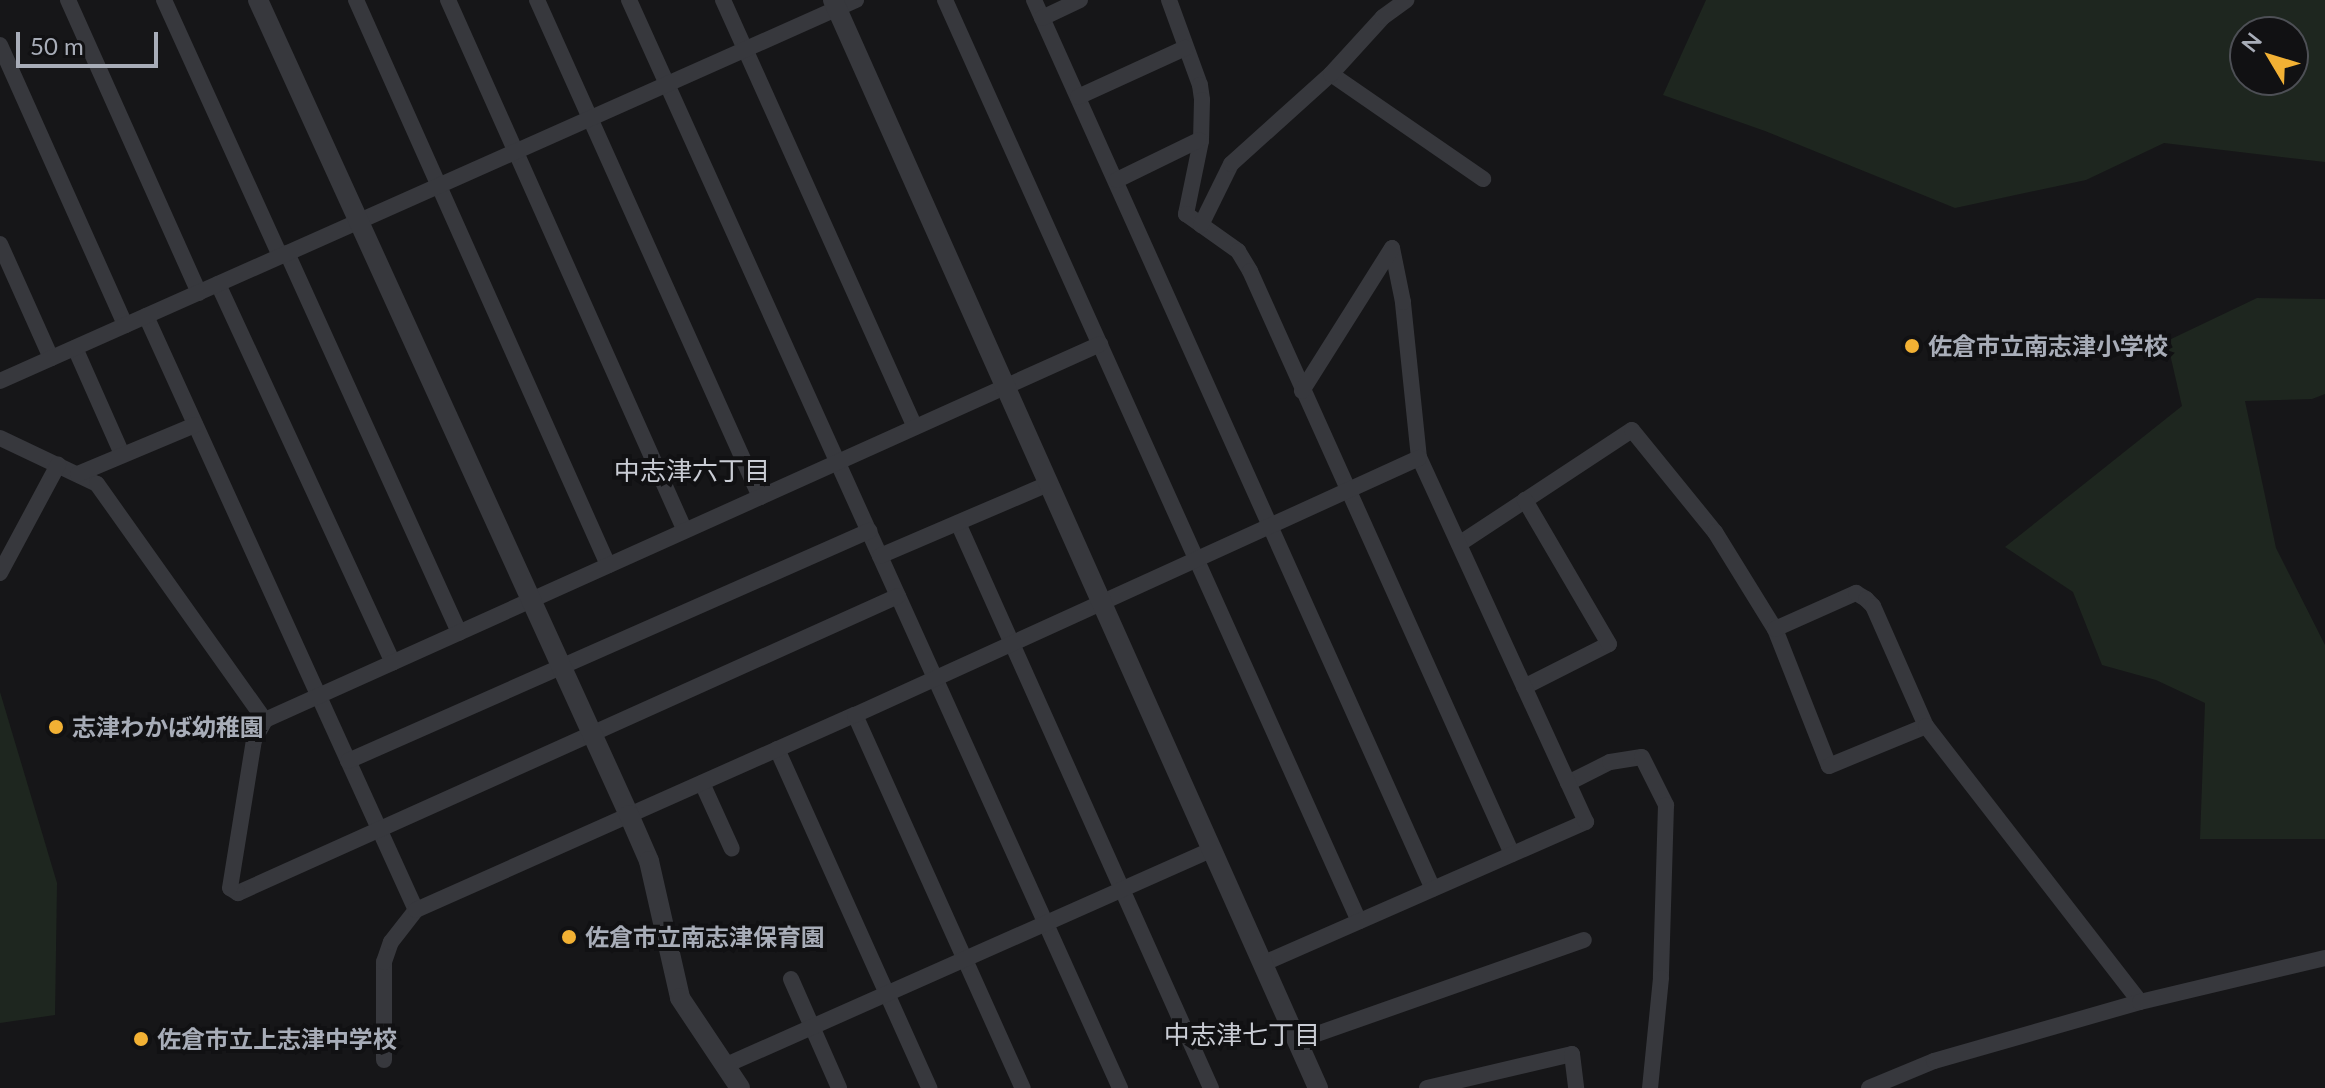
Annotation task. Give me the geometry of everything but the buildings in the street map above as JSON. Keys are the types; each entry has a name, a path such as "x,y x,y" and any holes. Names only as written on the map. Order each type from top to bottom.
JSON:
{"street":[{"path":"68,0 199,293"},
{"path":"164,0 459,633"},
{"path":"258,0 649,861 680,998 740,1088"},
{"path":"356,0 608,565"},
{"path":"448,0 685,531"},
{"path":"537,0 760,497"},
{"path":"629,0 1120,1088"},
{"path":"723,0 915,427"},
{"path":"945,0 1359,921"},
{"path":"1034,0 1433,889"},
{"path":"1042,18 1080,0"},
{"path":"1169,0 1200,85 1199,140 1186,214 1238,251 1250,271 1512,854"},
{"path":"1201,225 1231,164 1331,74 1383,17 1406,0"},
{"path":"0,381 842,3 1005,387 1318,1088"},
{"path":"0,45 125,325"},
{"path":"1078,97 1185,48"},
{"path":"1331,74 1483,179"},
{"path":"1117,180 1199,140"},
{"path":"0,244 51,358"},
{"path":"1262,964 1586,822 1419,458 1403,302 1392,248 1302,391"},
{"path":"218,284 393,663"},
{"path":"146,316 416,910"},
{"path":"898,596 380,831 238,893 230,888 254,740 265,720 1100,344"},
{"path":"75,348 122,454"},
{"path":"78,474 195,425"},
{"path":"1459,544 1632,430 1715,532 1775,629 1829,766 1926,726"},
{"path":"0,438 97,484 265,720"},
{"path":"384,1060 384,962 391,942 416,910 855,715 1419,458"},
{"path":"0,573 58,465"},
{"path":"880,556 1048,484"},
{"path":"1524,687 1609,644 1525,500"},
{"path":"958,523 1211,1088"},
{"path":"348,761 869,531"},
{"path":"1775,629 1856,593 1873,606 1926,726 2140,1002"},
{"path":"855,715 1023,1088"},
{"path":"777,749 929,1088"},
{"path":"1568,783 1610,762 1642,757 1666,805 1661,978 1650,1088"},
{"path":"702,783 732,849"},
{"path":"724,1066 1213,849"},
{"path":"1297,1041 1584,940"},
{"path":"1869,1088 1934,1061 2140,1002 2325,958"},
{"path":"791,979 839,1088"},
{"path":"1427,1088 1572,1054 1576,1088"}],"shaded area":[{"path":"1706,0 2325,0 2325,162 2164,143 2086,180 1955,208 1765,131 1663,95"},
{"path":"2257,298 2325,299 2325,394 2312,399 2245,401 2276,548 2325,645 2325,839 2200,839 2205,703 2156,680 2102,665 2073,592 2005,547 2182,406 2167,341"},
{"path":"0,692 57,883 55,1015 0,1023"}],"place":[{"name":"佐倉市立南志津小学校","path":"1912,346"},
{"name":"志津わかば幼稚園","path":"56,727"},
{"name":"佐倉市立南志津保育園","path":"569,937"},
{"name":"佐倉市立上志津中学校","path":"141,1039"}],"district":[{"name":"中志津六丁目","path":"692,471"},
{"name":"中志津七丁目","path":"1242,1035"}]}
